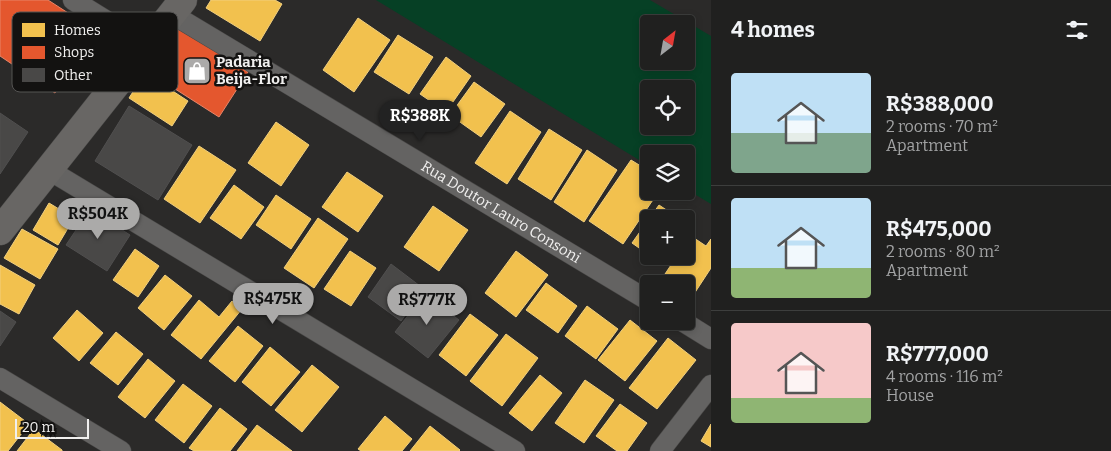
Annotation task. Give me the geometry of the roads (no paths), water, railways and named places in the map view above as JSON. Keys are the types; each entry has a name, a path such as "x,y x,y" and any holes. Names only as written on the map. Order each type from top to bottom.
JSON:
{"main road":[{"path":"2,226 110,92"}],"street":[{"path":"73,0 92,12"},
{"name":"Rua Doutor Lauro Consoni","path":"178,7 640,295"},
{"path":"48,170 515,451"},
{"path":"695,329 711,339"},
{"path":"0,378 121,451"},
{"path":"660,451 711,386"}],"place":[{"name":"Padaria Beija-Flor","path":"197,71"}]}
